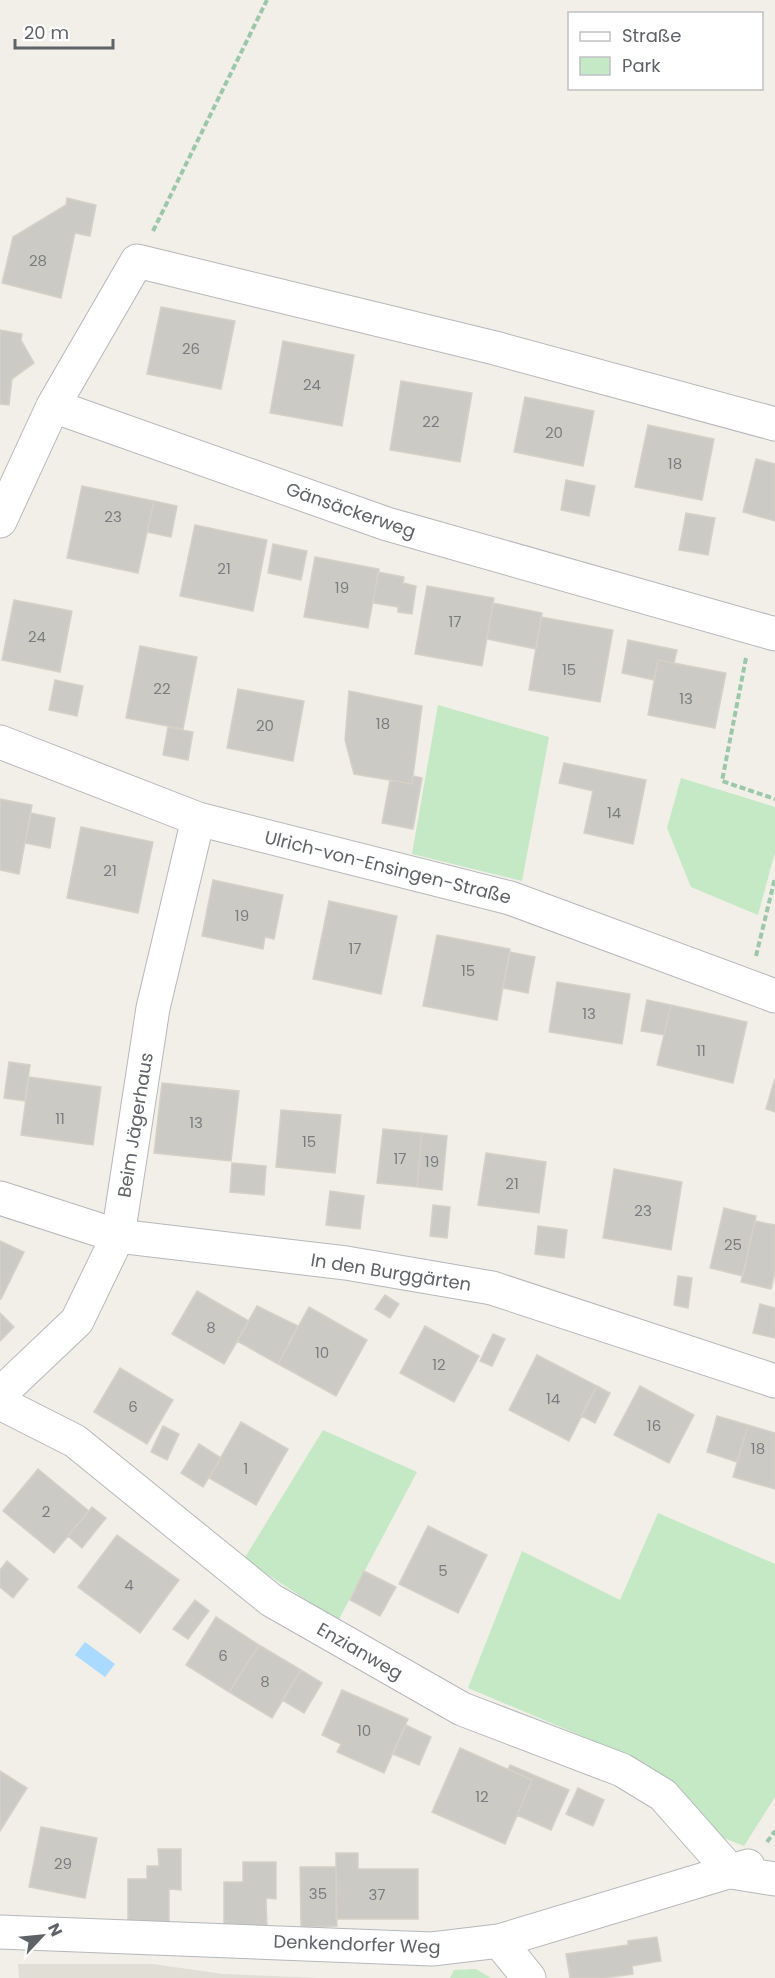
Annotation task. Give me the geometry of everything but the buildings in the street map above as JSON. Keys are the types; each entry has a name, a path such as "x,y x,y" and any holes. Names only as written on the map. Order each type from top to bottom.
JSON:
{"street":[{"path":"0,521 53,406 137,261 495,348 775,424"},
{"name":"Gänsäckerweg","path":"53,406 387,524 764,631"},
{"name":"Ulrich-von-Ensingen-Straße","path":"0,742 198,819 510,898 762,991"},
{"name":"Beim Jägerhaus","path":"0,1394 77,1321 118,1236 153,1008 198,819"},
{"name":"In den Burggärten","path":"0,1198 118,1236 346,1263 492,1288 775,1380"},
{"name":"Enzianweg","path":"0,1403 75,1441 272,1600 462,1709 622,1770 663,1795 731,1872"},
{"name":"Denkendorfer Weg","path":"0,1932 432,1949 499,1941 775,1861"},
{"path":"731,1872 775,1878"},
{"path":"499,1941 530,1978"}],"path":[{"path":"137,261 267,0"},
{"path":"764,631 722,781 775,799"},
{"path":"762,991 775,878"}],"shaded area":[{"path":"18,1964 153,1964 223,1974 320,1978 19,1978"}],"green space":[{"path":"438,705 549,737 522,881 412,854"},
{"path":"681,778 775,807 775,852 758,915 691,887 667,828"},
{"path":"323,1430 417,1472 338,1621 244,1559"},
{"path":"658,1513 775,1564 775,1797 744,1846 704,1830 661,1777 608,1747 468,1688 522,1551 620,1600"},
{"path":"476,1969 491,1978 450,1978 454,1970"}],"water":[{"path":"85,1642 115,1664 105,1677 75,1655"}]}
